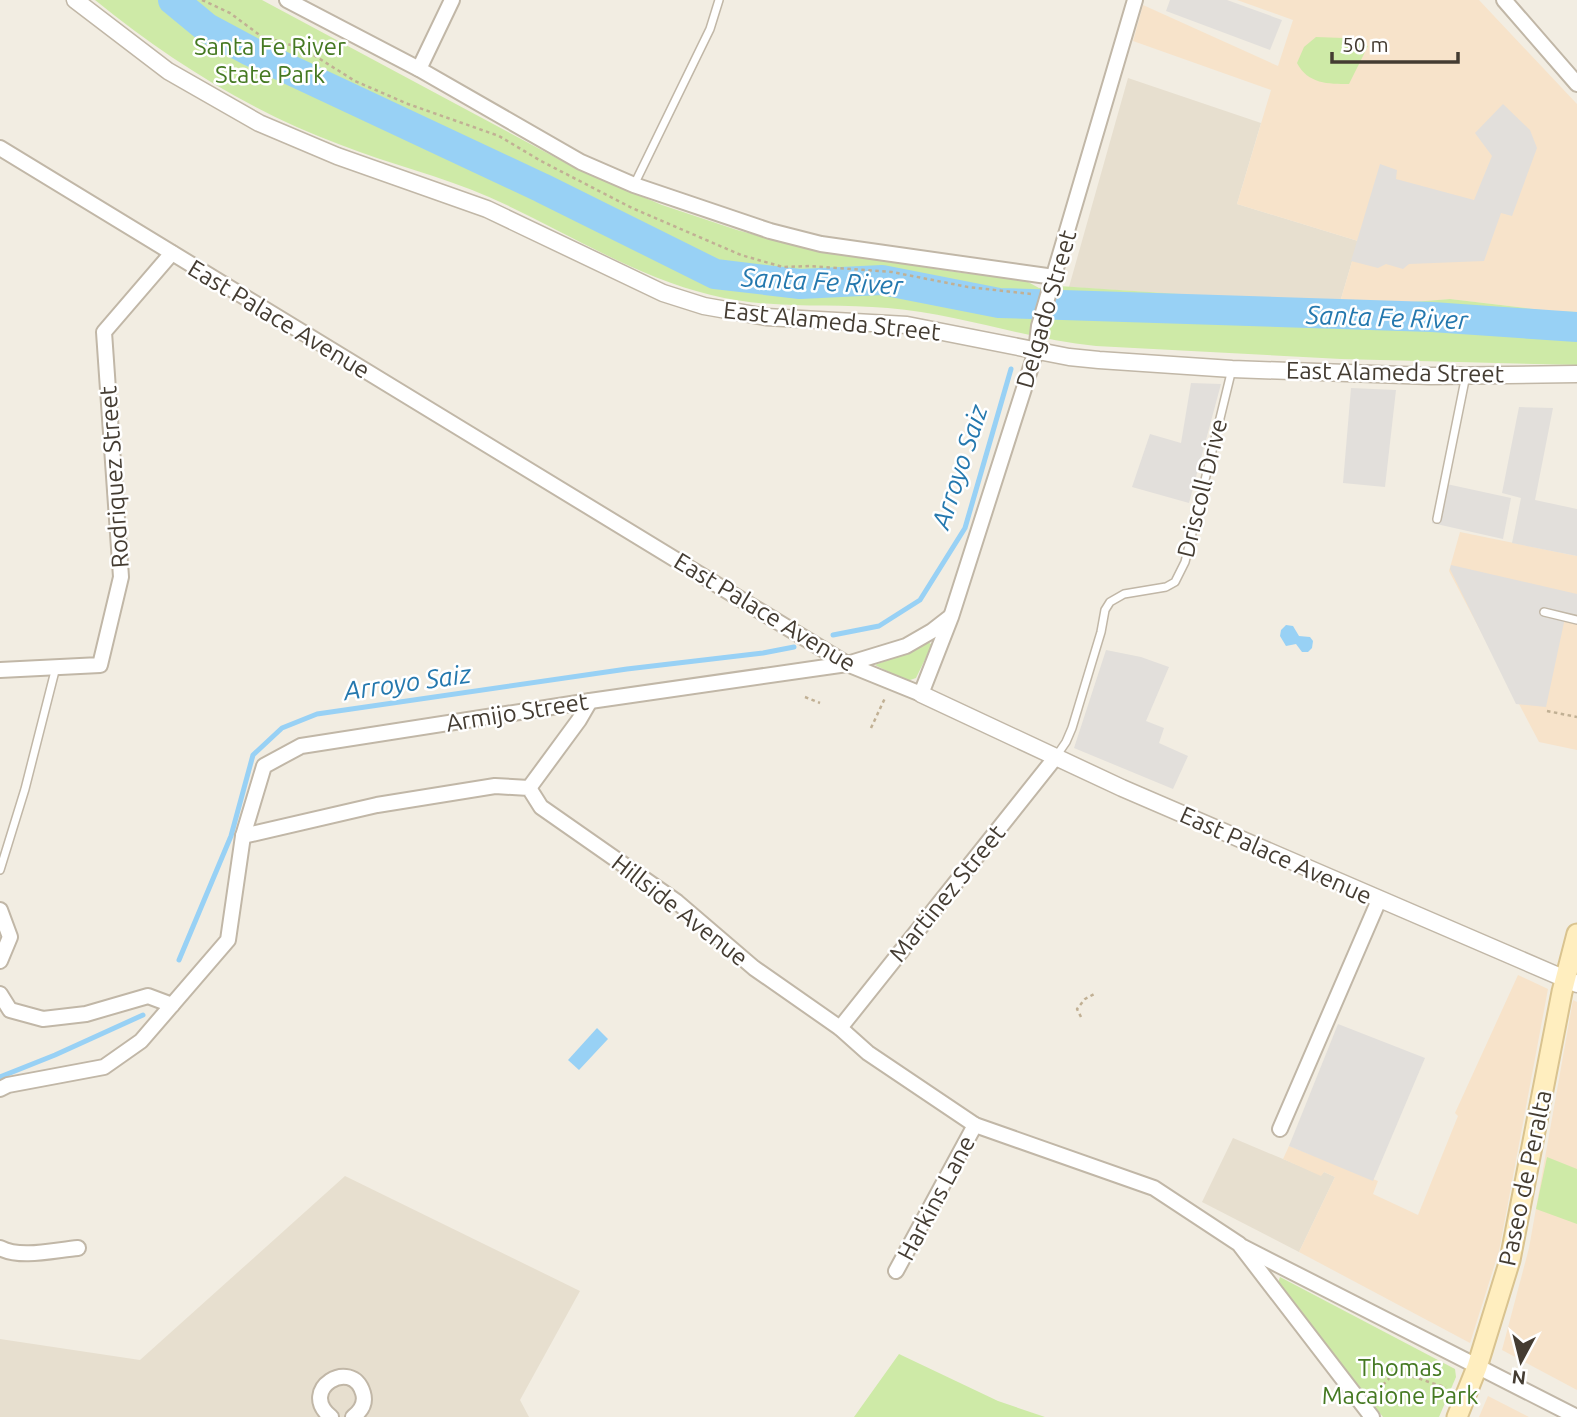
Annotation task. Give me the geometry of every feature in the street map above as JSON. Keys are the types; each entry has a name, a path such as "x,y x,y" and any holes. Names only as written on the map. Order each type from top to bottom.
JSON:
{"main road":[{"name":"Paseo de Peralta","path":"1457,1417 1477,1367 1510,1260 1571,981 1577,934"}],"street":[{"name":"East Alameda Street","path":"75,0 168,71 259,123 337,156 487,209 673,296 704,306 749,315 907,325 1069,357 1232,369 1466,375 1577,374"},
{"path":"287,0 419,69 581,162 634,185 770,231 821,244 1052,284"},
{"path":"419,69 452,0"},
{"name":"Delgado Street","path":"921,694 951,617 1036,351 1038,332 1135,0"},
{"path":"1504,0 1577,84"},
{"name":"East Palace Avenue","path":"0,148 847,664 921,694 1055,758 1379,900 1571,981"},
{"name":"Rodriquez Street","path":"0,670 100,665 121,577 104,332 172,254"},
{"path":"847,664 906,646 951,617"},
{"name":"Armijo Street","path":"243,836 264,766 302,747 590,701 847,664"},
{"path":"0,1089 8,1085 104,1067 141,1041 228,940 243,836 377,805 495,786 529,788 590,701"},
{"name":"Martinez Street","path":"840,1028 1055,758"},
{"name":"Hillside Avenue","path":"529,788 541,807 677,902 754,968 840,1028 868,1053 975,1125 1154,1188 1239,1244 1372,1417"},
{"path":"1280,1129 1379,900"},
{"path":"0,910 10,937 0,961"},
{"path":"0,994 10,1010 43,1019 86,1014 148,996 172,1005"},
{"name":"Harkins Lane","path":"896,1271 975,1125"},
{"path":"1239,1244 1577,1417"},
{"path":"0,1248 5,1251 29,1253 78,1248"},
{"path":"326,1416 320,1401 323,1388 333,1378 346,1377 358,1383 364,1397 360,1412 353,1417"}],"lane":[{"path":"634,185 710,29 719,0"},
{"name":"Driscoll Drive","path":"1055,758 1072,728 1105,610 1110,602 1124,594 1166,587 1175,582 1185,562 1232,369"},
{"path":"1437,519 1466,375"},
{"path":"1545,612 1577,620"},
{"path":"0,870 25,789 56,667"}],"path":[{"path":"805,697 820,703"},
{"path":"871,728 885,698"},
{"path":"1547,710 1577,717"},
{"path":"1081,1017 1077,1009 1085,999 1096,993"},
{"path":"1383,1385 1394,1373 1407,1374 1424,1382 1446,1387"}],"shaded area":[{"path":"1170,0 1227,0 1282,20 1270,50 1166,11"},
{"path":"1237,0 1479,0 1577,104 1577,312 1450,299 1338,309 1358,241 1237,204 1271,90 1133,41 1143,5 1278,66 1293,20"},
{"path":"1128,78 1261,123 1237,204 1358,241 1338,309 1209,296 1069,287"},
{"path":"1503,104 1530,130 1537,148 1512,216 1501,213 1484,261 1409,264 1403,269 1386,264 1378,268 1351,261 1380,164 1397,170 1396,179 1474,200 1492,156 1475,133"},
{"path":"1191,383 1221,384 1189,503 1132,487 1150,434 1181,443"},
{"path":"1351,388 1396,390 1385,487 1343,483"},
{"path":"1519,407 1553,408 1535,500 1577,509 1577,556 1512,543 1521,498 1502,493"},
{"path":"1442,483 1511,498 1503,539 1432,523"},
{"path":"1460,532 1577,556 1577,750 1539,742 1449,571"},
{"path":"1451,565 1577,594 1577,615 1566,613 1546,707 1516,704 1450,569"},
{"path":"1106,650 1141,657 1169,667 1146,721 1164,728 1159,743 1188,756 1173,789 1074,748"},
{"path":"1518,975 1548,989 1499,1251 1470,1343 1299,1252 1335,1177 1324,1172 1321,1176 1283,1159 1289,1146 1378,1181 1373,1194 1418,1215 1458,1116 1455,1113"},
{"path":"1573,1000 1577,1002 1577,1390 1502,1350 1529,1248"},
{"path":"1338,1024 1425,1058 1373,1181 1289,1146"},
{"path":"1233,1138 1321,1175 1324,1172 1335,1177 1299,1252 1202,1202"},
{"path":"345,1176 580,1291 520,1400 529,1417 0,1417 0,1339 140,1360"},
{"path":"1488,1396 1529,1417 1479,1417"}],"green space":[{"name":"Santa Fe River State Park","path":"95,0 262,0 577,169 662,205 737,230 812,250 1011,278 1039,288 1059,286 1209,296 1328,309 1450,299 1577,312 1577,365 1341,359 1096,346 914,311 755,303 711,295 682,287 625,264 471,190 359,152 275,117 182,64"},
{"path":"1316,37 1343,38 1368,46 1349,84 1313,79 1297,63 1304,47"},
{"path":"926,640 932,645 916,678 907,681 875,665 909,652"},
{"path":"1547,1157 1577,1169 1577,1224 1536,1209"},
{"name":"Thomas Macaione Park","path":"1280,1277 1455,1369 1456,1377 1439,1417 1383,1417 1281,1289 1278,1283"},
{"path":"899,1354 998,1401 1045,1417 854,1417"}],"water":[{"path":"1286,625 1293,626 1299,636 1310,637 1313,641 1308,652 1302,652 1296,644 1286,646 1280,636"},
{"path":"597,1028 608,1039 579,1070 568,1060"}],"waterway":[{"name":"Santa Fe River","path":"173,0 207,28 250,51 542,188 715,274 800,284 882,280 999,303 1432,317 1577,327"},
{"name":"Arroyo Saiz","path":"833,635 879,626 920,600 965,528 1011,369"},
{"name":"Arroyo Saiz","path":"179,960 231,836 253,755 282,728 317,714 794,647"},
{"name":"Arroyo Saiz","path":"0,1077 143,1015"}]}
